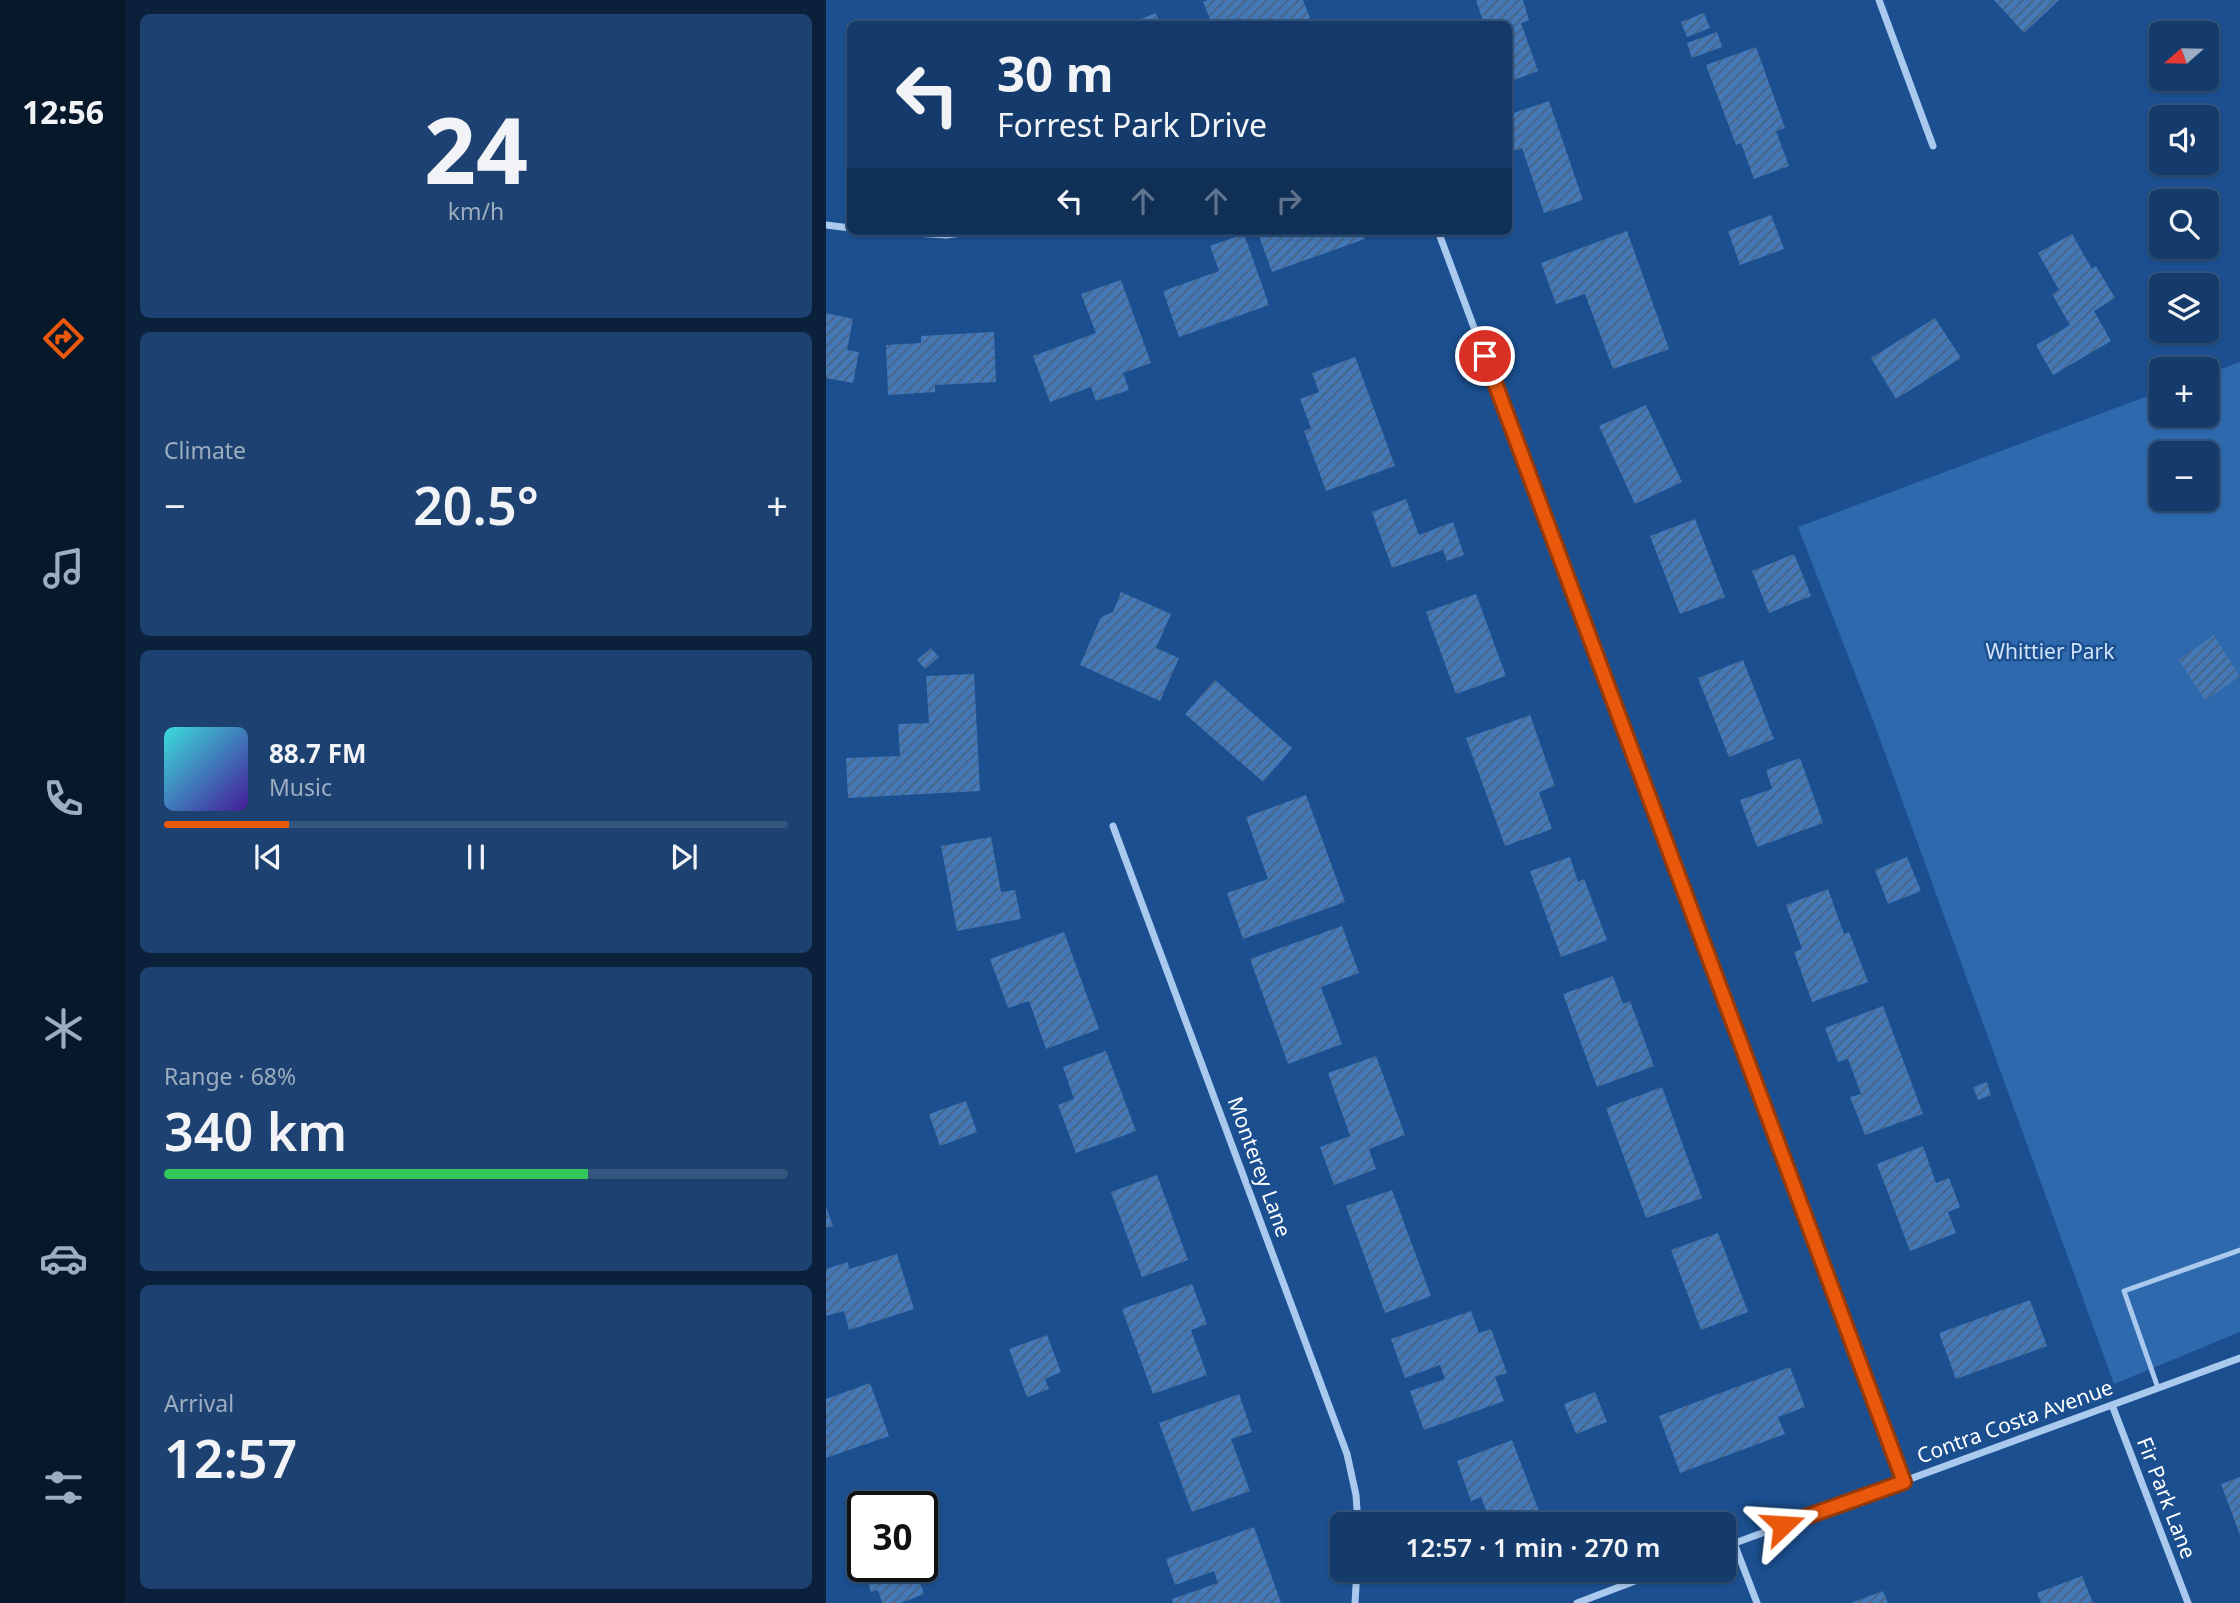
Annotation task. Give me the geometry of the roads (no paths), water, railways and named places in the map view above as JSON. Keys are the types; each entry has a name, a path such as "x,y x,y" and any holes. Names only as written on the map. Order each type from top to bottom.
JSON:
{"street":[{"path":"1879,0 1933,146"},
{"path":"826,225 847,228"},
{"path":"917,235 946,235"},
{"path":"1439,235 1904,1482"},
{"name":"Monterey Lane","path":"1113,826 1347,1454 1357,1512"},
{"name":"Contra Costa Avenue","path":"1736,1542 2240,1358"},
{"name":"Fir Park Lane","path":"2112,1405 2188,1603"},
{"path":"1736,1548 1757,1603"},
{"path":"1355,1603 1356,1582"},
{"path":"1577,1603 1632,1582"}],"lane":[{"path":"2158,1388 2124,1291 2240,1250"}],"park label":[{"name":"Whittier Park","path":"2050,652"}]}
